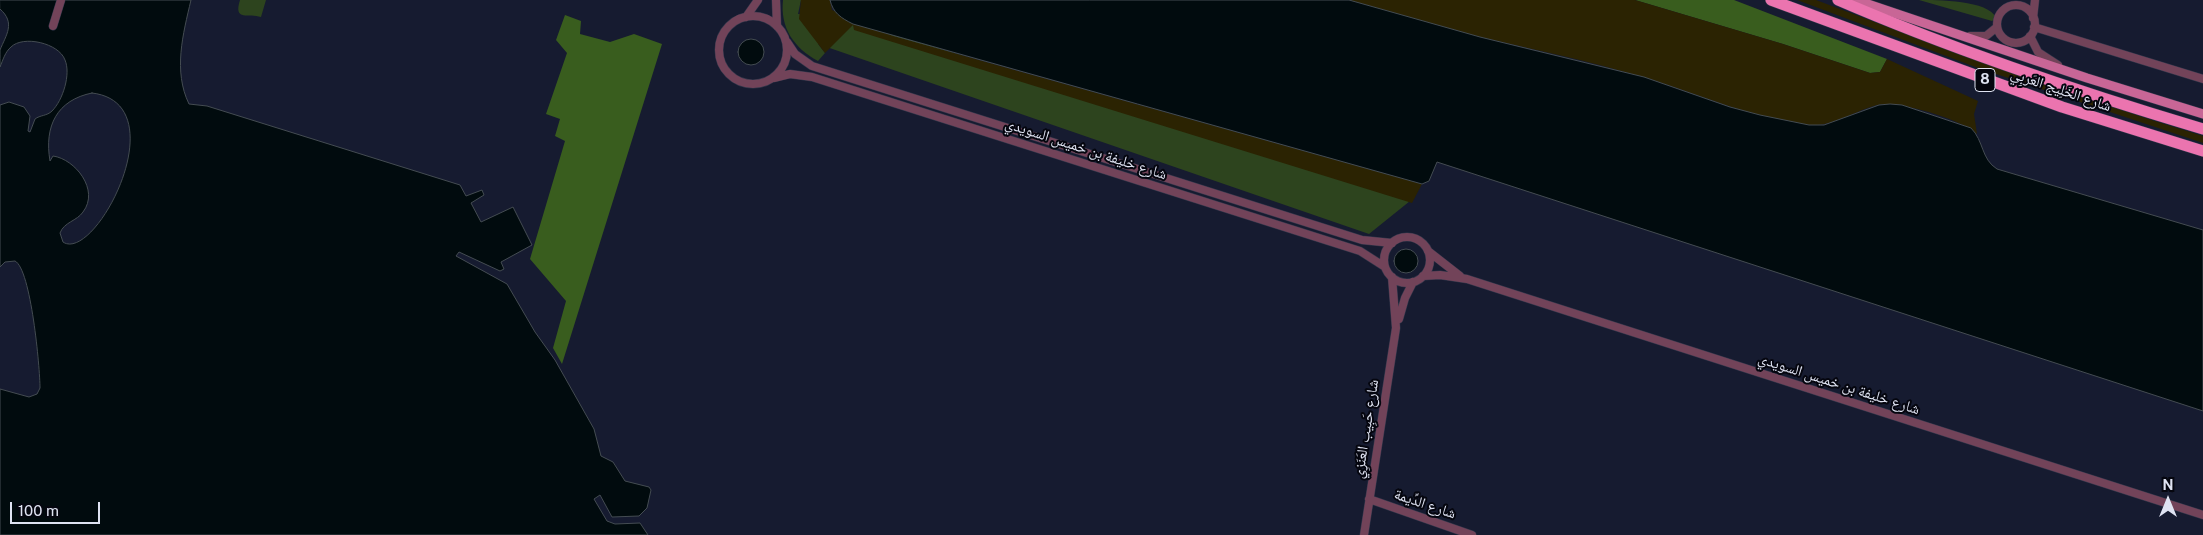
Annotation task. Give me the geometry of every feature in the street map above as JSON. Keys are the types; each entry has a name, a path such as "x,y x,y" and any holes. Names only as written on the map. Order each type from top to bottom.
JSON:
{"highway":[{"name":"شارع الخَلِيج العَربِي","path":"1770,0 2062,107 2203,151"},
{"name":"شارع الخَلِيج العَربِي","path":"1838,0 1894,24 1997,62 2203,129"}],"main road":[{"path":"1856,0 2087,78 2203,114"}],"street":[{"path":"53,26 61,0"},
{"path":"746,16 763,17 777,26 787,42 787,58 784,66 774,78 760,84 745,84 733,78 721,64 718,51 721,37 729,26 746,16 758,0"},
{"path":"776,0 777,26"},
{"path":"2018,0 2001,12 1997,27 2007,41 2019,42 2030,36 2034,27 2035,0"},
{"path":"2010,5 2026,8 2034,18"},
{"path":"1952,32 1982,37 1997,27"},
{"path":"2034,27 2203,78"},
{"path":"2030,36 2044,57 2087,78"},
{"name":"شارع خليفة بن خميس السويدي","path":"787,42 795,54 812,66 1362,240 1392,243"},
{"name":"شارع خليفة بن خميس السويدي","path":"774,78 790,74 812,77 1360,251 1385,267"},
{"path":"1401,238 1412,238 1421,243 1428,251 1430,262 1423,276 1413,282 1402,282 1392,278 1385,267 1386,252 1392,243 1401,238"},
{"name":"شارع خليفة بن خميس السويدي","path":"1428,251 1452,271 1467,279"},
{"name":"شارع خليفة بن خميس السويدي","path":"1423,276 1440,275 1467,279 2203,515"},
{"name":"شارع حَبِيب العَنَزِي","path":"1392,278 1396,328"},
{"name":"شارع حَبِيب العَنَزِي","path":"1364,535 1396,328 1405,298 1413,282"},
{"name":"شارع الدِّيمة","path":"1369,499 1472,535"}],"green space":[{"path":"240,0 266,0 261,17 240,14 238,7"},
{"path":"783,0 801,0 798,14 822,12 1415,197 1369,234 818,44 825,53 818,61 802,50 790,36 784,20"},
{"path":"1635,0 1734,0 1887,59 1880,72 1870,73 1783,44"},
{"path":"1919,0 1973,4 1991,12 1996,18 1992,21"},
{"path":"565,15 581,21 580,34 610,42 634,34 662,44 562,364 553,348 566,301 530,259 565,141 555,136 560,119 546,114 567,53 556,40"}],"sand":[{"path":"801,0 830,0 832,10 893,36 1422,184 1412,203 854,30 853,25 825,53 799,19"},
{"path":"1349,0 1635,0 1783,44 1870,73 1880,72 1887,59 1978,101 1974,114 1977,134 1958,122 1929,112 1887,104 1868,108 1827,124 1809,125 1788,122 1747,112 1625,72 1464,33"},
{"path":"1797,0 1816,0 1960,54 2203,136 2203,143 1978,68"}],"shaded area":[{"path":"0,0 191,0 185,26 180,66 181,79 189,104 207,106 460,185 466,196 482,190 484,195 471,203 481,222 513,207 532,245 501,262 504,269 500,271 459,252 456,256 507,284 535,332 555,360 594,429 601,456 613,462 625,481 649,487 651,490 647,508 639,516 612,517 600,495 594,499 607,521 615,524 640,523 648,535 0,535 0,389 29,397 37,394 40,388 34,320 26,281 21,268 15,261 5,262 0,267 0,105 9,102 24,107 30,116 28,131 30,132 35,119 50,113 60,100 65,87 67,66 65,60 56,49 32,41 17,43 11,47 0,67 0,50 9,24 5,14 0,9","holes":["92,93 117,103 129,124 129,150 122,180 109,207 93,229 77,242 63,242 60,233 62,229 83,212 89,194 87,185 77,169 61,158 53,156 50,161 49,137 51,126 62,108 80,96"]},
{"path":"830,0 1349,0 1480,37 1644,77 1730,107 1809,125 1824,125 1879,105 1902,105 1971,128 1988,160 1997,169 2203,230 2203,411 1437,162 1429,181 1422,184 853,24 838,15"},
{"path":"751,39 761,42 764,52 761,62 751,65 741,62 738,52 741,42"},
{"path":"1406,249 1411,250 1417,256 1417,266 1411,272 1406,273 1401,272 1395,266 1394,261 1395,256 1401,250"}]}
